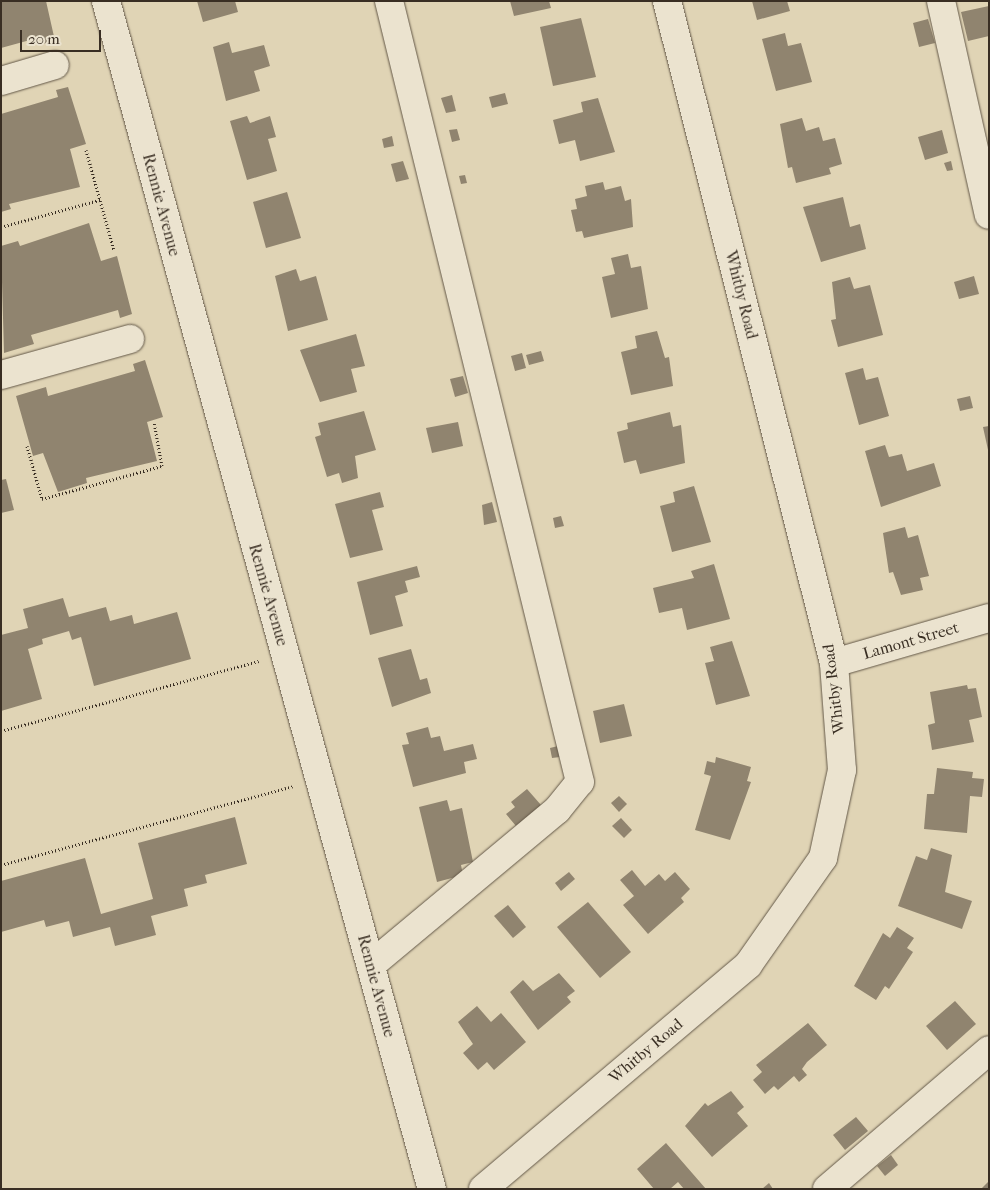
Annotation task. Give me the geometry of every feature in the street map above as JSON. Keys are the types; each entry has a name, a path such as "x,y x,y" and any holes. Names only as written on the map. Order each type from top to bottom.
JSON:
{"street":[{"name":"Rennie Avenue","path":"106,1 432,1189"},
{"path":"370,965 557,810 580,782 389,1"},
{"name":"Whitby Road","path":"483,1189 748,965 822,858 842,770 834,662 667,1"},
{"path":"941,1 989,214"},
{"path":"1,81 55,65"},
{"path":"1,374 130,339"},
{"name":"Lamont Street","path":"834,662 989,618"},
{"path":"827,1189 989,1050"}],"path":[{"path":"86,150 114,250"},
{"path":"1,228 100,200"},
{"path":"27,446 42,498 162,466 154,422"},
{"path":"1,731 264,660"},
{"path":"1,865 298,784"}],"building":[{"path":"1,1 46,1 55,41 43,44 41,37 1,48"},
{"path":"197,1 235,1 238,12 203,22"},
{"path":"510,1 549,1 551,8 514,16"},
{"path":"752,1 787,1 790,11 757,20"},
{"path":"989,6 989,36 968,41 961,12"},
{"path":"581,18 596,77 553,86 540,27"},
{"path":"928,19 935,43 919,47 913,23"},
{"path":"785,33 788,46 801,43 812,82 776,91 762,39"},
{"path":"229,42 232,53 264,45 270,66 254,71 260,91 226,101 213,47"},
{"path":"68,87 86,144 70,149 80,187 9,204 11,209 1,212 1,114 58,97 56,90"},
{"path":"505,93 508,104 492,108 489,97"},
{"path":"452,95 456,111 446,113 441,98"},
{"path":"598,98 615,152 580,161 575,140 559,144 553,120 583,112 581,102"},
{"path":"247,116 250,123 270,116 276,137 268,139 277,171 247,180 230,121"},
{"path":"802,118 806,131 819,127 823,141 835,138 842,164 829,168 831,174 796,183 792,167 788,168 780,124"},
{"path":"457,129 460,140 452,142 449,130"},
{"path":"942,130 948,153 925,160 918,137"},
{"path":"392,136 394,146 384,148 382,139"},
{"path":"403,161 409,179 396,182 391,164"},
{"path":"951,161 953,170 947,171 944,163"},
{"path":"465,175 467,183 461,184 459,176"},
{"path":"603,182 605,190 621,186 625,201 631,199 633,227 584,238 582,231 576,232 571,210 577,209 575,199 587,196 585,186"},
{"path":"287,192 301,238 266,248 253,202"},
{"path":"843,197 850,227 860,224 866,249 821,262 803,207"},
{"path":"89,223 101,261 117,256 132,314 120,318 118,310 31,335 34,344 4,353 1,246 18,241 20,246"},
{"path":"628,254 631,268 641,266 648,309 611,318 602,277 615,274 611,258"},
{"path":"296,269 300,281 316,276 328,320 288,331 275,276"},
{"path":"974,276 979,294 959,299 954,282"},
{"path":"850,277 854,289 870,285 883,335 838,347 831,320 836,319 832,282"},
{"path":"657,331 665,358 669,357 673,386 631,395 621,352 637,348 635,336"},
{"path":"356,334 365,366 351,369 357,392 320,402 300,350"},
{"path":"541,351 544,361 529,365 526,355"},
{"path":"522,353 526,368 515,371 511,356"},
{"path":"145,360 163,417 147,422 157,461 86,478 87,483 58,492 43,453 33,456 16,396 46,387 48,396 135,371 133,364"},
{"path":"863,368 866,380 878,377 889,416 859,425 845,373"},
{"path":"463,376 468,393 455,397 450,379"},
{"path":"970,396 973,408 960,411 957,399"},
{"path":"364,411 376,450 355,456 358,478 342,483 339,473 327,477 315,437 321,435 318,423"},
{"path":"670,412 673,427 681,425 685,463 640,474 636,460 624,463 617,432 628,429 627,423"},
{"path":"458,422 463,446 432,453 426,428"},
{"path":"989,426 989,450 988,450 983,427"},
{"path":"885,445 889,457 902,454 907,471 934,463 941,486 881,507 865,451"},
{"path":"6,479 14,510 1,513 1,480"},
{"path":"694,486 711,542 672,552 660,506 675,502 673,492"},
{"path":"380,492 384,507 372,510 383,550 350,558 335,504"},
{"path":"492,502 497,522 484,525 482,505"},
{"path":"561,516 564,526 555,528 553,518"},
{"path":"905,527 908,538 918,535 929,576 920,578 923,590 901,595 893,572 889,573 883,533"},
{"path":"714,564 730,619 687,630 682,608 659,613 653,588 694,578 691,571"},
{"path":"417,566 420,577 405,581 408,592 395,596 403,626 370,635 357,582"},
{"path":"63,598 69,617 106,607 110,621 132,615 134,624 177,612 191,659 94,686 81,637 72,640 69,631 42,639 43,644 28,649 42,699 1,711 1,635 28,628 23,609"},
{"path":"732,641 750,696 716,705 705,663 714,661 710,647"},
{"path":"411,649 420,680 427,678 431,693 392,707 378,658"},
{"path":"967,685 968,689 976,688 982,717 969,720 974,742 932,750 928,725 935,723 930,692"},
{"path":"624,704 632,736 600,743 593,711"},
{"path":"428,727 431,738 440,736 444,751 473,744 477,759 464,762 466,773 413,787 402,745 409,744 406,733"},
{"path":"558,746 560,757 552,758 550,748"},
{"path":"716,757 751,767 747,781 751,782 730,840 695,830 711,776 704,774 707,761 715,763"},
{"path":"937,768 973,772 972,778 984,779 982,797 970,796 967,833 924,829 927,794 934,794"},
{"path":"527,789 541,805 516,826 506,814 515,807 511,802"},
{"path":"619,796 627,804 619,812 611,803"},
{"path":"447,800 450,811 462,808 473,862 461,865 463,875 437,882 419,807"},
{"path":"235,817 247,864 205,875 207,883 184,889 188,906 151,916 156,935 115,946 110,927 73,937 69,921 46,927 44,920 1,932 1,881 85,858 101,914 153,899 138,843"},
{"path":"621,818 632,830 624,838 612,826"},
{"path":"931,848 952,855 945,892 972,901 962,929 898,906 916,856 927,860"},
{"path":"632,870 645,886 659,874 665,881 675,872 690,889 681,898 684,902 648,934 623,905 634,896 620,880"},
{"path":"569,872 575,879 561,891 555,883"},
{"path":"588,902 631,952 600,978 557,927"},
{"path":"508,905 526,927 513,938 494,916"},
{"path":"897,927 914,938 907,948 913,952 889,989 885,986 876,1000 854,986 883,933 890,938"},
{"path":"559,973 575,991 567,997 571,1002 538,1030 510,992 523,980 533,991"},
{"path":"955,1001 976,1024 947,1050 926,1026"},
{"path":"477,1006 491,1022 501,1013 526,1042 494,1070 487,1062 478,1070 463,1053 473,1044 458,1022"},
{"path":"808,1023 827,1045 807,1062 802,1069 807,1075 799,1082 794,1076 778,1090 774,1086 765,1094 753,1080 762,1072 756,1065"},
{"path":"731,1091 744,1107 737,1113 748,1126 712,1157 685,1126 705,1103 708,1106"},
{"path":"856,1117 868,1131 845,1150 833,1135"},
{"path":"666,1143 706,1189 684,1189 678,1182 670,1189 654,1189 637,1169"},
{"path":"891,1155 898,1165 885,1176 877,1166"},
{"path":"989,1181 989,1189 981,1189"},
{"path":"769,1183 773,1189 762,1189"}]}
